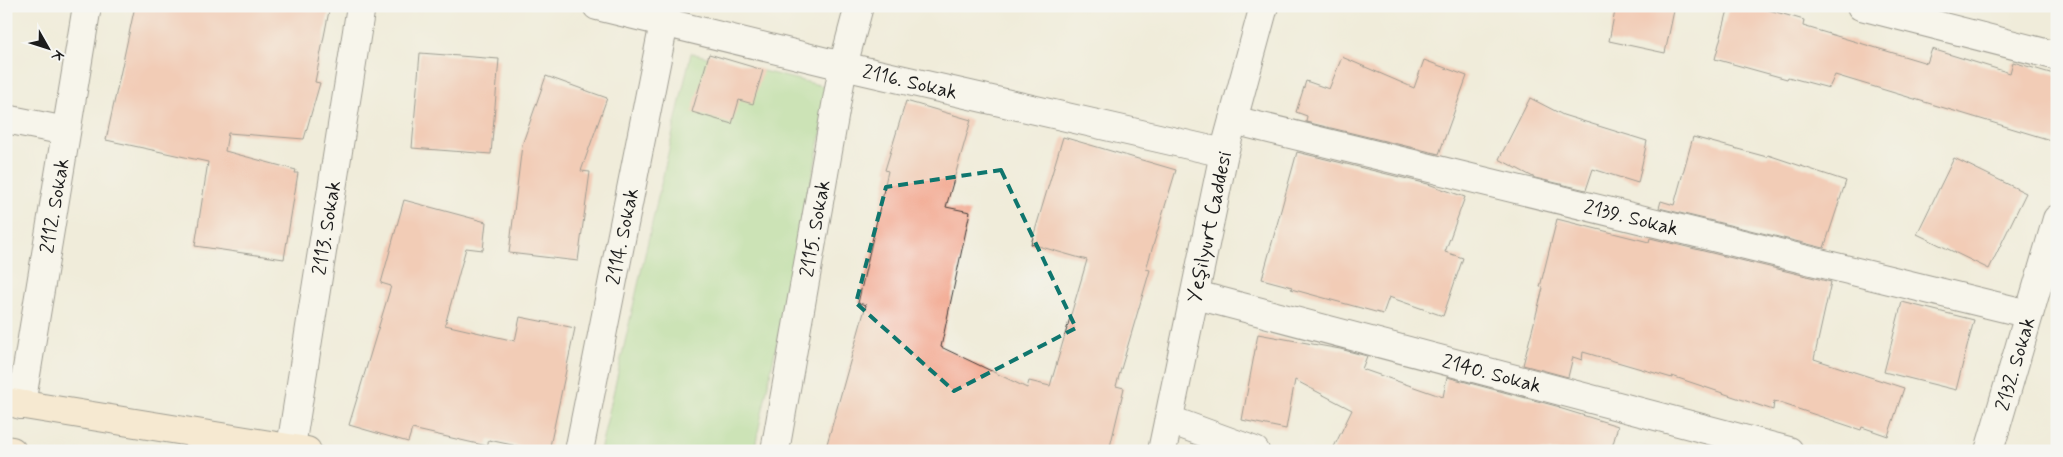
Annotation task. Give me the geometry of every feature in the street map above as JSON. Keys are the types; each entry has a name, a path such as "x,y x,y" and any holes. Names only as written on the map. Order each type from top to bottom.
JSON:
{"main road":[{"path":"14,403 299,449"},
{"path":"6,450 12,451"}],"street":[{"name":"2112. Sokak","path":"14,403 66,131 87,6"},
{"name":"2113. Sokak","path":"299,449 361,6"},
{"name":"2116. Sokak","path":"597,6 843,66 1224,153"},
{"name":"2115. Sokak","path":"775,451 843,66 860,6"},
{"name":"Yeşilyurt Caddesi","path":"1162,451 1170,420 1224,153 1264,6"},
{"path":"1861,6 2057,56"},
{"name":"2114. Sokak","path":"579,451 664,23"},
{"path":"6,119 66,131"},
{"name":"2139. Sokak","path":"1233,120 2029,314"},
{"name":"2132. Sokak","path":"1989,451 2055,228"},
{"name":"2140. Sokak","path":"1196,295 1789,451"},
{"path":"1170,420 1256,451"}],"highlighted area":[{"path":"1001,170 1076,328 954,391 856,303 886,187"}],"green space":[{"path":"691,53 831,88 754,451 600,451"}],"building":[{"path":"135,6 330,6 315,82 320,83 304,139 228,133 225,151 296,170 295,173 298,173 284,259 195,246 208,162 106,140"},
{"path":"1616,6 1675,6 1665,53 1609,41"},
{"path":"1729,6 1755,6 1804,20 1803,26 1927,63 1932,49 2010,73 2013,62 2057,75 2057,142 1835,75 1829,88 1788,77 1787,79 1715,59"},
{"path":"420,53 499,59 491,154 412,148"},
{"path":"709,54 763,70 753,104 739,100 732,124 692,112"},
{"path":"1342,57 1414,88 1424,60 1467,76 1439,154 1306,122 1307,116 1296,112 1306,81 1329,89"},
{"path":"546,76 607,98 581,171 590,172 578,261 509,253 522,145"},
{"path":"1530,98 1563,115 1647,141 1638,183 1593,169 1586,190 1535,178 1499,159"},
{"path":"906,101 971,120 946,207 970,212 941,347 1027,388 1029,381 1050,386 1087,260 1031,244 1063,137 1176,170 1146,269 1150,270 1116,386 1124,388 1109,451 825,451 866,305 858,303 888,171 885,170"},
{"path":"1693,137 1767,157 1768,155 1846,181 1824,248 1659,208 1661,201 1674,205"},
{"path":"1297,152 1428,184 1465,197 1445,252 1463,258 1443,316 1389,297 1383,314 1291,289 1292,287 1262,279"},
{"path":"1954,158 2026,193 1989,269 1917,234"},
{"path":"404,200 486,222 483,250 466,248 445,325 515,341 520,317 575,328 549,451 540,451 489,440 487,446 412,429 408,442 349,425 391,286 381,283"},
{"path":"1557,219 1649,242 1650,238 1831,282 1814,359 1904,388 1888,436 1862,427 1861,430 1774,401 1773,410 1672,376 1672,378 1583,352 1582,360 1573,357 1568,377 1523,365 1543,288 1540,287"},
{"path":"1902,302 1974,320 1956,390 1884,372"},
{"path":"1258,334 1340,349 1367,356 1362,369 1443,397 1447,377 1560,407 1618,426 1611,451 1332,451 1352,410 1295,380 1286,429 1242,420"}]}
